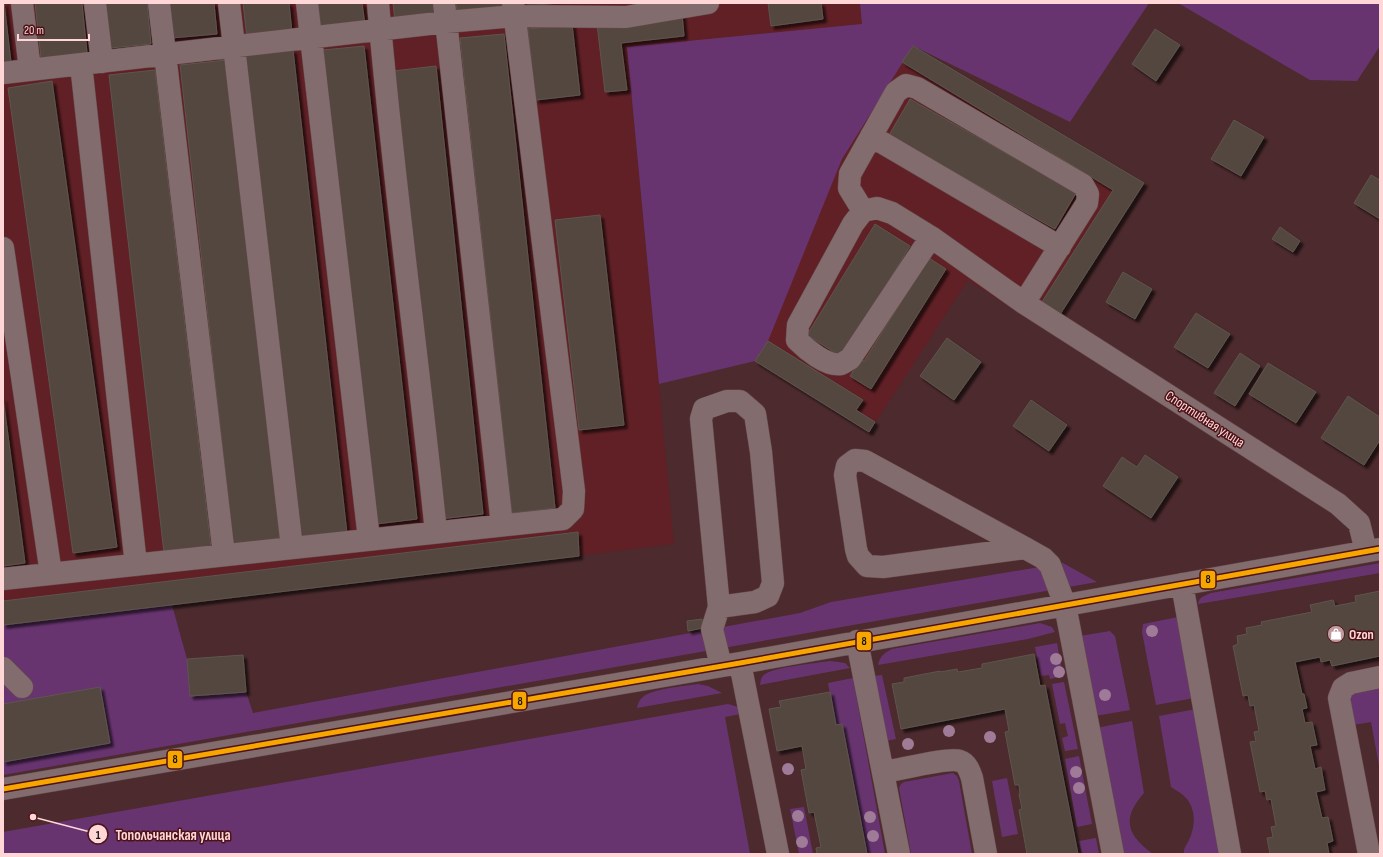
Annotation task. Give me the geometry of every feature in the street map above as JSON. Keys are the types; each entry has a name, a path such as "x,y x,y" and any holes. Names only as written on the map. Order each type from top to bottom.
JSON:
{"street":[{"path":"22,3 30,70"},
{"path":"95,3 92,63 136,564"},
{"path":"159,3 224,555"},
{"path":"229,3 292,548"},
{"path":"307,3 369,539"},
{"path":"378,3 389,116 424,413 436,532"},
{"path":"3,73 381,29 445,12 584,10 626,17 654,8 708,3"},
{"path":"3,579 563,519 573,509 574,491 514,10"},
{"path":"445,12 502,525"},
{"path":"931,237 850,359 841,364 830,363 806,350 797,340 798,325 853,224 863,211 849,188 850,174 896,92 906,85 917,88 1083,185 1088,194 1087,203 1024,303"},
{"path":"871,136 1060,247"},
{"name":"Спортивная улица","path":"863,211 877,208 892,213 931,237 1024,303 1338,504 1359,523 1373,550"},
{"path":"3,248 50,574"},
{"path":"719,607 756,602 768,596 773,583 761,452 755,414 740,401 727,401 704,409 701,419 719,607 712,629 731,664 778,854"},
{"path":"1026,548 883,567 867,566 858,556 856,549 845,475 847,466 855,460 865,461 1026,548 1043,558 1050,565 1065,605 1113,854"},
{"path":"3,789 731,664 1373,550"},
{"path":"1182,584 1230,854"},
{"path":"857,641 899,854"},
{"path":"3,668 22,687"},
{"path":"1369,854 1339,698 1343,688 1351,683 1380,677"},
{"path":"884,772 949,760 961,761 969,768 972,778 986,854"}],"shaded area":[{"path":"3,3 860,3 862,24 627,47 674,544 3,625"},
{"path":"860,3 1149,3 1070,122 913,46 842,159 768,341 755,361 659,384 627,47 862,24"},
{"path":"1178,3 1380,3 1380,46 1357,81 1310,80"},
{"path":"913,46 1144,183 1059,316 1045,330 968,280 869,432 755,361 842,159"},
{"path":"1063,563 1097,582 3,775 3,625 172,605 187,659 243,655 246,692 253,713 800,613 831,602"},
{"path":"1380,563 1380,573 1198,604 1201,598 1211,593"},
{"path":"1178,617 1194,698 1156,705 1142,632 1143,624"},
{"path":"1040,623 1052,627 1055,632 1028,639 878,665 883,655 892,649"},
{"path":"1110,631 1115,636 1130,710 1095,716 1080,636"},
{"path":"1057,643 1063,676 1050,679 1049,675 1041,676 1035,647"},
{"path":"830,661 845,663 850,668 760,685 761,679 765,674 778,669"},
{"path":"882,675 896,739 886,741 873,676"},
{"path":"853,678 885,854 867,854 842,724 836,725 828,683"},
{"path":"1064,682 1078,749 1065,751 1062,738 1068,736 1065,723 1060,724 1052,684"},
{"path":"698,684 708,686 722,693 637,708 641,699 647,694 669,688"},
{"path":"1380,686 1380,771 1371,722 1353,725 1348,704 1354,691"},
{"path":"728,704 738,707 741,714 725,717 750,854 3,854 3,832"},
{"path":"1196,709 1220,854 1184,854 1193,828 1194,816 1188,800 1181,793 1171,787 1159,716"},
{"path":"1132,721 1144,793 1132,811 1130,826 1137,840 1153,854 1120,854 1096,728"},
{"path":"1079,756 1092,824 1077,827 1065,759"},
{"path":"953,773 957,776 959,781 972,854 911,854 899,788 901,784 904,782"},
{"path":"1007,778 1018,834 1002,837 992,781"},
{"path":"804,807 813,854 799,854 790,809"},
{"path":"1096,838 1099,854 1082,854 1079,841"}],"building":[{"path":"3,3 11,62 3,63"},
{"path":"35,3 82,3 87,53 41,58"},
{"path":"105,3 147,3 151,44 110,48"},
{"path":"168,3 214,3 217,34 171,38"},
{"path":"243,3 289,3 292,33 247,38"},
{"path":"318,3 362,3 365,25 321,30"},
{"path":"393,3 437,3 438,16 395,22"},
{"path":"456,3 506,3 507,8 457,13"},
{"path":"528,3 558,3 528,6"},
{"path":"768,3 821,3 823,19 771,26"},
{"path":"682,14 684,36 621,43 627,90 605,92 597,24"},
{"path":"572,24 580,95 536,100 528,29"},
{"path":"1155,29 1180,45 1156,81 1132,64"},
{"path":"504,34 555,508 512,513 460,38"},
{"path":"364,46 417,519 376,524 323,50"},
{"path":"913,46 1144,183 1059,316 1040,305 1113,190 902,62"},
{"path":"293,50 347,534 299,539 245,55"},
{"path":"226,60 281,545 234,550 180,65"},
{"path":"436,66 483,514 440,519 393,71"},
{"path":"155,70 211,548 164,553 109,75"},
{"path":"52,81 117,547 73,553 8,88"},
{"path":"910,99 1076,193 1055,229 889,135"},
{"path":"1234,120 1264,137 1241,176 1211,159"},
{"path":"1371,175 1380,180 1380,219 1354,203"},
{"path":"600,215 624,425 579,430 555,220"},
{"path":"875,224 910,246 842,357 807,335"},
{"path":"1280,227 1300,241 1293,252 1272,239"},
{"path":"929,258 946,269 871,389 850,376 860,359 864,361"},
{"path":"1123,272 1152,289 1135,319 1106,302"},
{"path":"1196,313 1230,334 1208,368 1174,347"},
{"path":"947,338 981,362 954,400 920,376"},
{"path":"768,341 863,400 856,410 875,422 869,432 755,361"},
{"path":"1240,353 1260,366 1235,406 1214,393"},
{"path":"1268,363 1316,392 1296,423 1249,394"},
{"path":"1348,396 1380,417 1380,440 1364,465 1321,438"},
{"path":"3,398 25,563 3,566"},
{"path":"1031,400 1067,425 1049,451 1013,426"},
{"path":"1145,455 1178,477 1151,518 1103,486 1122,457 1137,467"},
{"path":"578,532 579,556 3,625 3,601"},
{"path":"1380,591 1380,656 1332,666 1330,660 1321,662 1320,657 1295,662 1302,694 1304,694 1307,708 1302,709 1305,723 1312,722 1317,745 1310,746 1315,769 1321,767 1325,790 1316,792 1322,818 1328,817 1333,841 1327,843 1329,854 1270,854 1267,838 1273,837 1271,827 1276,826 1271,799 1267,800 1265,791 1260,792 1250,742 1256,741 1254,732 1259,731 1254,705 1250,706 1248,695 1243,696 1233,646 1238,644 1237,636 1247,634 1246,628 1262,625 1261,622 1312,612 1310,605 1333,600 1335,606 1356,602 1355,596"},
{"path":"702,619 703,628 688,631 687,621"},
{"path":"1034,654 1040,686 1045,685 1078,854 1027,854 1019,810 1022,809 1019,785 1015,785 1005,732 1009,731 1005,709 901,729 892,684 904,682 904,678 940,671 957,669 958,672 982,668 982,664"},
{"path":"243,655 246,692 190,696 187,659"},
{"path":"100,687 110,743 3,762 3,704"},
{"path":"830,692 836,725 842,724 867,854 817,854 816,848 821,847 814,812 809,813 801,770 806,769 802,746 777,751 769,709 781,707 779,701"}],"transit line":[{"name":"8","path":"3,789 740,663 1380,549"}],"place":[{"name":"Ozon","path":"1336,634"},
{"name":"Топольчанская улица","path":"33,817"}]}
